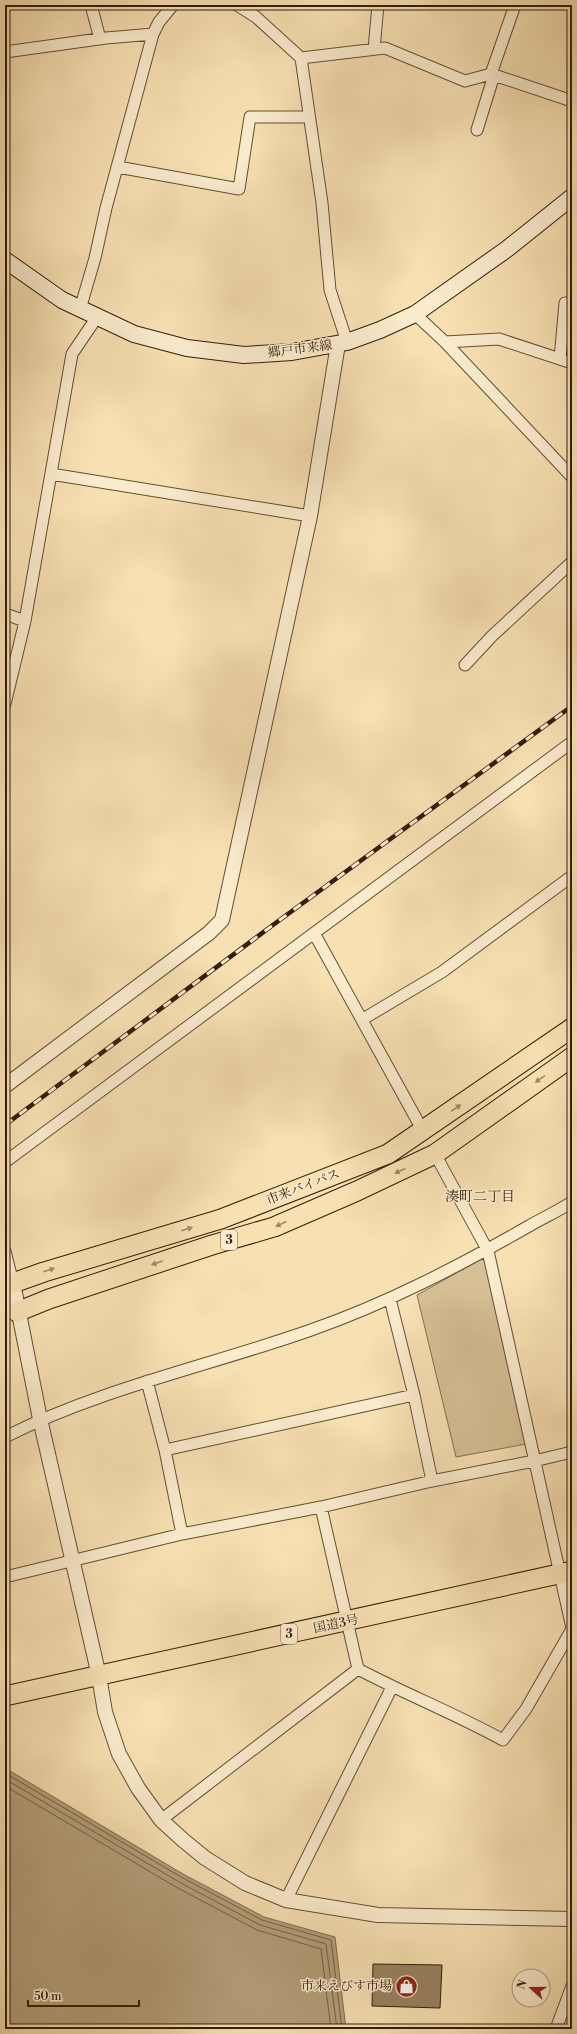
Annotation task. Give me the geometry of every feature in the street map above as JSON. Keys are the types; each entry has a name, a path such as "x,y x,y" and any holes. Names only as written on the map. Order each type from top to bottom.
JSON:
{"highway":[{"name":"市来バイパス","path":"9,1285 44,1272 222,1219 388,1154 424,1131 572,1028"},
{"name":"市来バイパス","path":"11,1315 49,1299 212,1244 274,1227 435,1154 572,1057"},
{"name":"国道3号","path":"5,1696 565,1572"}],"main road":[{"name":"郷戸市来線","path":"5,260 62,300 134,334 187,348 244,355 292,352 342,343 380,330 415,314 507,249 572,197"}],"street":[{"path":"91,5 100,38"},
{"path":"80,309 95,258 106,208 153,34 159,22 173,5"},
{"path":"5,1086 210,933 222,920 310,516 342,343 330,290 322,203 301,58 256,17 237,5"},
{"path":"374,49 378,5"},
{"path":"476,130 492,74 515,5"},
{"path":"5,52 100,38 153,34"},
{"path":"301,58 385,48 465,81 492,74 572,101"},
{"path":"118,167 239,189 250,117 309,117"},
{"path":"560,359 565,303"},
{"path":"415,314 445,342 572,477"},
{"path":"5,704 25,621 72,354 97,317"},
{"path":"445,342 499,339 572,363"},
{"path":"51,474 310,516"},
{"path":"465,665 492,636 572,562"},
{"path":"5,614 25,621"},
{"path":"5,1162 572,742"},
{"path":"363,1019 442,972 572,876"},
{"path":"314,933 424,1131"},
{"path":"321,1507 358,1669 392,1687 467,1721 503,1740 526,1709 572,1628 565,1572 534,1461 488,1251 435,1154"},
{"path":"5,1437 40,1419 147,1381 312,1330 390,1299 488,1251 572,1205"},
{"path":"5,1251 11,1315 40,1419 74,1560 99,1676 105,1712 119,1754 138,1788 161,1820 205,1858 245,1883 286,1900 378,1916 572,1919"},
{"path":"390,1299 414,1395 432,1481"},
{"path":"147,1381 165,1450 182,1534"},
{"path":"165,1450 414,1395"},
{"path":"5,1577 182,1534 321,1507 432,1481 572,1452"},
{"path":"161,1820 358,1669"},
{"path":"286,1900 392,1687"},
{"path":"556,2029 572,1986"}],"shaded area":[{"path":"485,1257 526,1444 456,1457 417,1295"}],"water":[{"path":"5,1768 183,1874 264,1917 335,1937 346,2029 5,2029"}],"building":[{"name":"市来えびす市場","path":"373,1964 442,1965 440,2008 372,2006"}],"railway":[{"path":"5,1125 277,922 572,706"}],"place":[{"name":"市来えびす市場","path":"407,1986"}],"district":[{"name":"湊町二丁目","path":"480,1197"}]}
